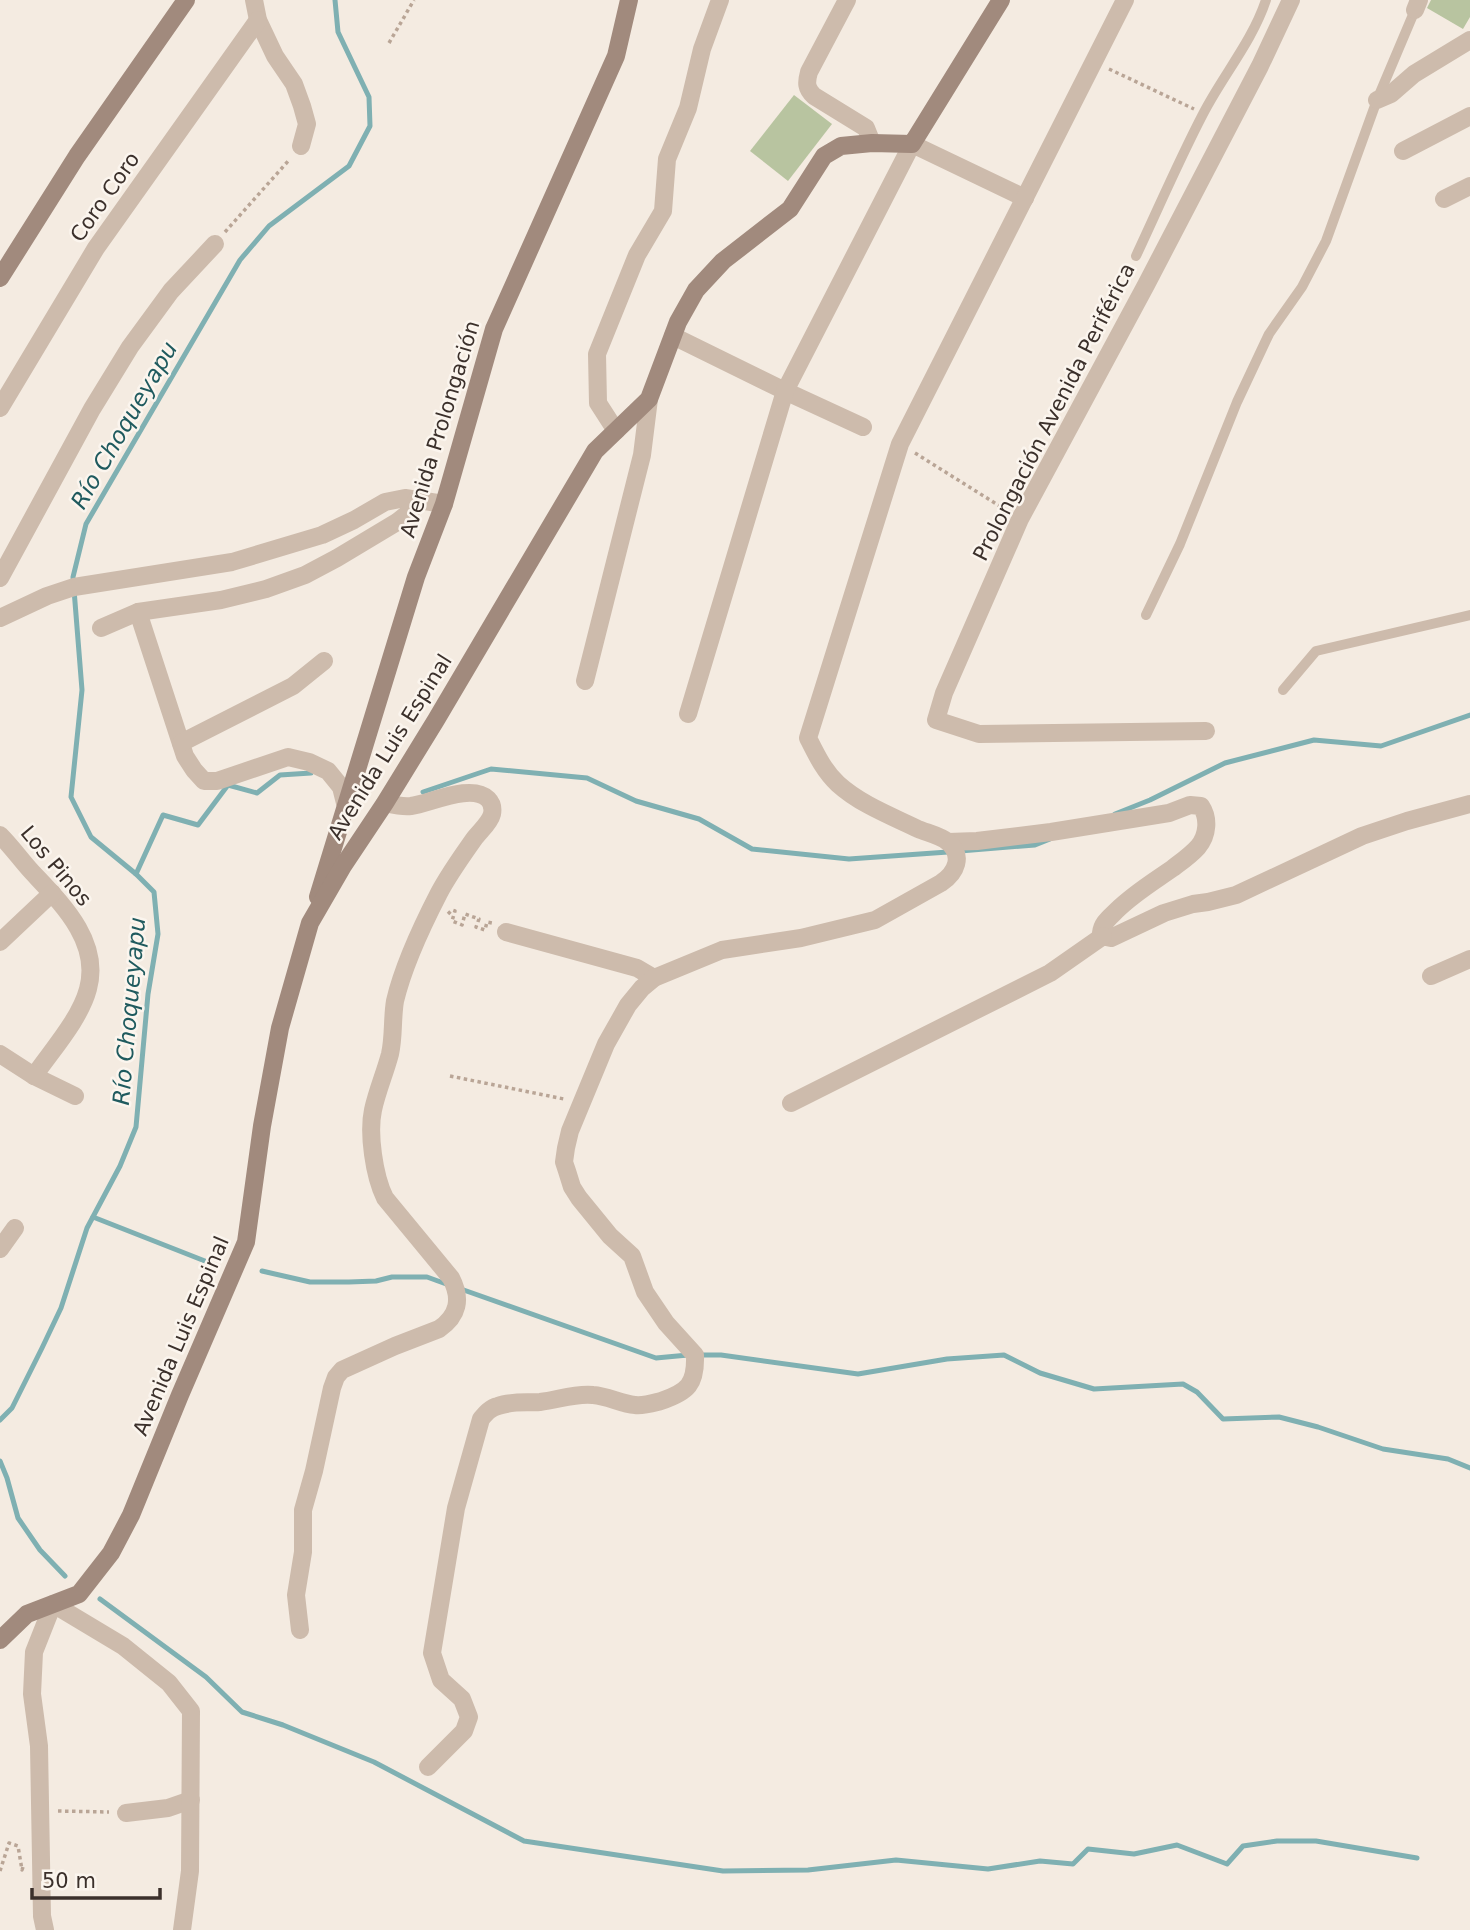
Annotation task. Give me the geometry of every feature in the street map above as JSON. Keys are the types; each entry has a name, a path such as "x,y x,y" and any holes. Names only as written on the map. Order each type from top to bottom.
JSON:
{"street":[{"path":"0,278 77,156 187,0"},
{"path":"254,0 258,20 275,56 294,84 302,106 307,124 301,146"},
{"name":"Avenida Prolongación","path":"310,923 416,577 444,504 494,329 616,56 629,0"},
{"path":"616,431 598,403 597,354 637,255 663,211 667,159 688,108 702,49 720,0"},
{"path":"847,0 809,72 806,83 814,96 866,128 872,143"},
{"path":"688,713 785,391 912,144 1002,0"},
{"path":"1103,936 1101,930 1105,922 1128,900 1198,847 1207,826 1201,806 1190,805 1169,813 1051,832 948,842 855,796 837,783 822,765 808,738 900,444 1125,0"},
{"name":"Prolongación Avenida Periférica","path":"1206,731 979,734 936,720 944,692 1020,519 1146,285 1260,66 1291,0"},
{"name":"Coro Coro","path":"0,408 96,248 258,20"},
{"path":"1377,100 1391,94 1414,74 1470,40"},
{"path":"1403,151 1470,116"},
{"name":"Avenida Luis Espinal","path":"0,1640 27,1614 79,1594 111,1553 131,1515 246,1242 262,1126 278,1040 310,923 343,866 385,803 595,451 649,399 678,322 696,290 723,261 790,209 824,156 841,146 872,143 912,144"},
{"path":"912,144 1025,198"},
{"path":"1444,199 1470,186"},
{"path":"0,578 92,409 130,347 171,291 215,244"},
{"path":"673,336 863,427"},
{"path":"585,681 642,455 649,399"},
{"path":"0,618 47,596 74,587 232,562 322,535 385,502 405,498 444,504"},
{"path":"101,628 138,612 221,600 266,589 304,575 397,522 411,511 416,500"},
{"path":"138,612 186,756 204,781 216,781 288,757 309,762 328,771 341,787 345,803"},
{"path":"181,743 293,686 324,661"},
{"path":"300,1630 296,1595 303,1552 303,1510 336,1377 342,1370 363,1360 439,1329 448,1323 455,1312 457,1301 451,1278 391,1206 380,1187 371,1123 391,1050 392,1017 402,978 440,892 491,817 492,805 481,794 468,793 413,806 385,803"},
{"path":"791,1103 1050,973 1103,936 1111,938 1164,913 1236,895 1362,836 1470,804"},
{"name":"Los Pinos","path":"0,835 74,920 86,943 91,966 89,989 77,1014 34,1076"},
{"path":"428,1767 464,1731 469,1717 462,1699 441,1680 432,1653 456,1508 481,1419 491,1408 500,1404 542,1402 582,1394 607,1397 637,1406 645,1405 678,1395 687,1389 695,1368 695,1355 666,1323 645,1292 632,1256 610,1236 572,1187 564,1162 566,1148 582,1102 606,1044 628,1005 654,978 722,950 802,938 875,920 951,876 957,857 948,842"},
{"path":"0,942 52,893"},
{"path":"506,932 637,968 654,978"},
{"path":"1431,976 1470,959"},
{"path":"0,1054 34,1076 75,1096"},
{"path":"0,1249 15,1228"},
{"path":"45,1930 42,1916 39,1746 32,1694 34,1653 53,1604 123,1646 169,1683 191,1711 190,1871 182,1930"},
{"path":"125,1813 168,1808 191,1800"}],"lane":[{"path":"1136,256 1203,114 1248,42 1266,0"},
{"path":"1146,615 1180,544 1212,461 1269,334 1303,287 1326,241 1377,100 1417,5"},
{"path":"1283,690 1316,651 1470,615"}],"path":[{"path":"388,43 414,0"},
{"path":"1094,62 1203,114"},
{"path":"215,244 301,146"},
{"path":"900,444 1020,519"},
{"path":"444,919 452,910 455,911 452,921 462,925 464,914 479,919 477,927 485,930 487,922 496,925 495,932 506,932"},
{"path":"450,1076 582,1102"},
{"path":"40,1810 125,1813"},
{"path":"0,1871 9,1843 18,1846 22,1870 26,1860"}],"green space":[{"path":"1431,0 1470,0 1470,17 1463,29 1427,8"},
{"path":"794,95 832,124 788,181 750,151"}],"waterway":[{"name":"Río Choqueyapu","path":"0,1420 12,1408 61,1308 87,1228 120,1166 136,1127 148,994 158,934 154,892 91,837 71,797 82,690 73,577 86,524 240,260 269,226 349,166 370,126 369,97 338,32 335,0"},
{"path":"1115,814 1225,763 1314,740 1381,746 1470,715"},
{"path":"423,792 491,769 587,778 636,801 699,819 752,849 849,859 948,852"},
{"path":"136,874 163,815 198,825 228,785 257,793 280,775 311,773"},
{"path":"960,851 1035,845 1050,839"},
{"path":"93,1217 210,1263"},
{"path":"262,1271 310,1282 427,1277 449,1285"},
{"path":"458,1288 656,1358 688,1355"},
{"path":"698,1355 721,1355 858,1374 947,1359 1004,1355 1040,1373 1094,1389 1183,1384 1197,1392 1223,1419 1279,1417 1383,1449 1448,1459 1470,1468"},
{"path":"0,1461 18,1518 40,1550 65,1576"},
{"path":"100,1599 206,1677 242,1712 283,1725 374,1762 524,1841 723,1871 808,1870 896,1860 988,1869 1040,1861 1073,1864 1088,1849 1134,1854 1177,1845 1227,1864 1243,1846 1277,1841 1316,1841 1417,1858"}]}
